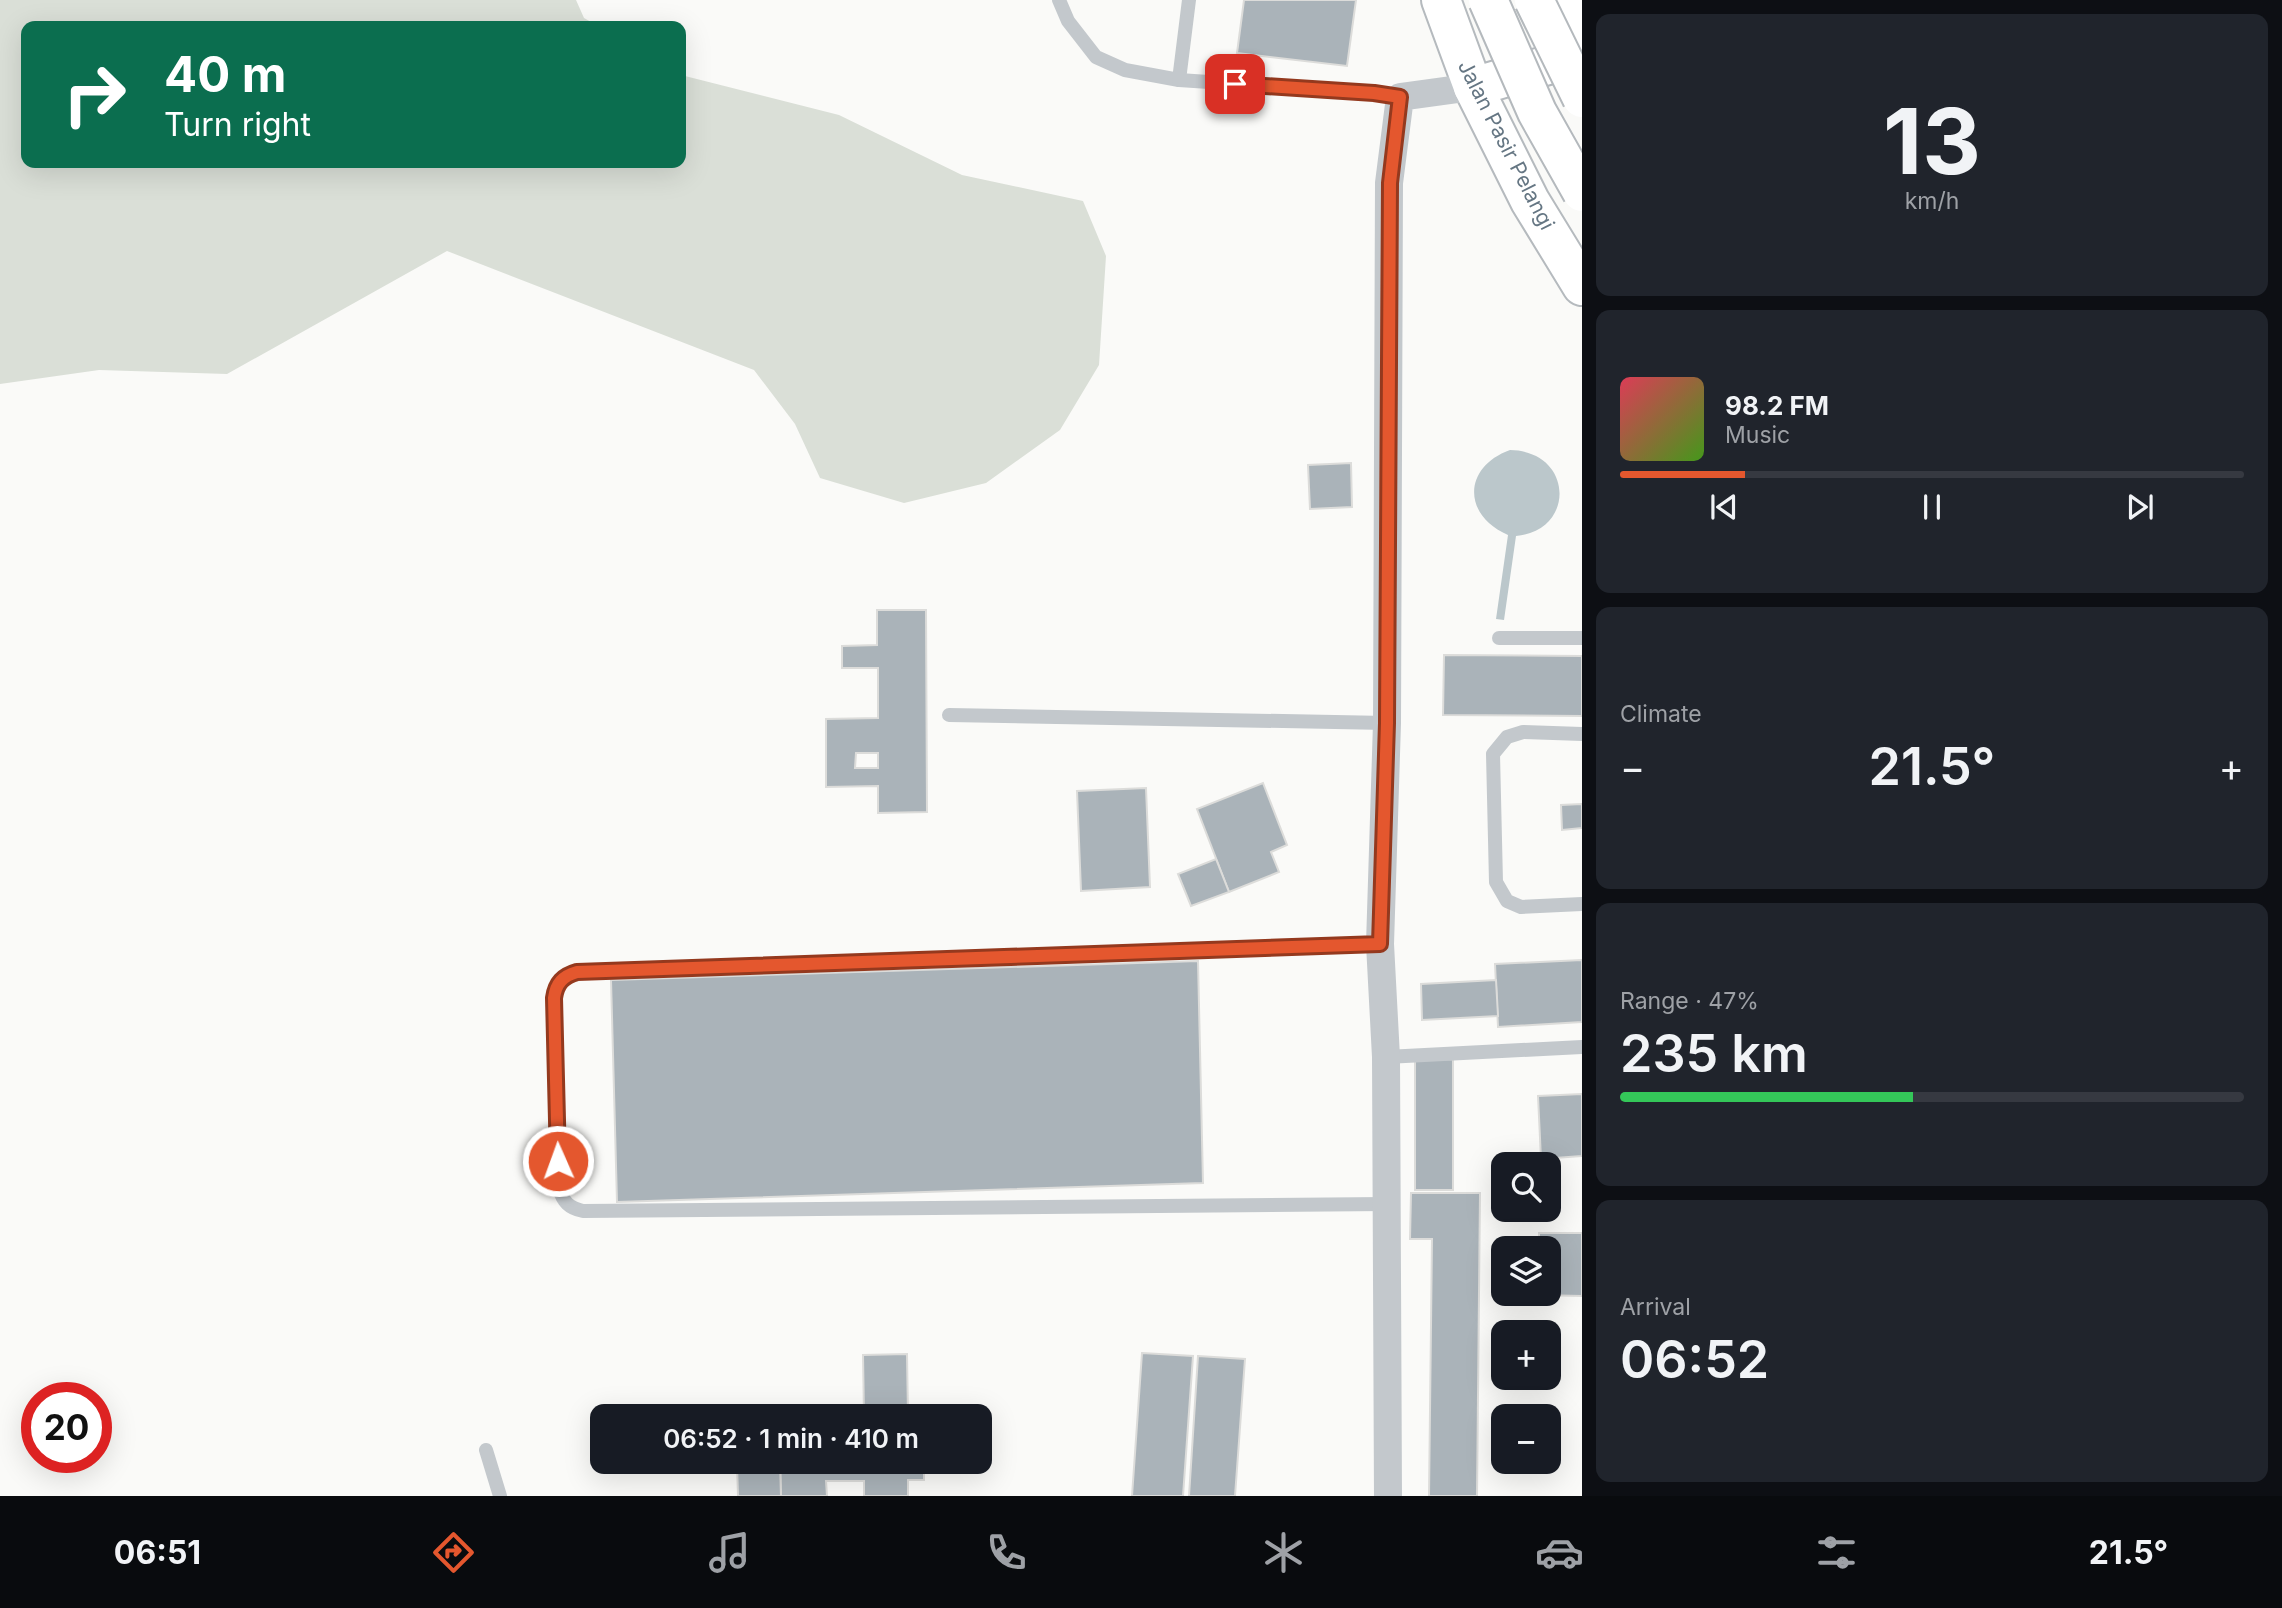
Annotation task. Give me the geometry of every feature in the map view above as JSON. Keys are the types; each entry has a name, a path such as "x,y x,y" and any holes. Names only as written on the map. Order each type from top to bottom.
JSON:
{"main road":[{"name":"Jalan Pasir Pelangi","path":"1441,0 1473,87 1530,201 1582,286"},
{"path":"1488,0 1537,112 1582,192"},
{"path":"1534,0 1582,98"},
{"path":"1574,0 1582,21"},
{"path":"1473,87 1582,55"}],"street":[{"path":"1388,1496 1386,1057 1380,944 1387,723 1390,183 1400,97 1473,87"}],"lane":[{"path":"1059,0 1068,21 1096,57 1125,70 1179,80 1400,97"},
{"path":"1179,80 1189,0"},
{"path":"1499,638 1582,638"},
{"path":"949,715 1387,723"},
{"path":"1582,734 1523,732 1507,737 1493,754 1496,882 1507,901 1521,907 1582,904"},
{"path":"1380,944 577,972 560,980 554,998 559,1188 567,1205 574,1209 597,1211 1386,1204"},
{"path":"1386,1057 1582,1046"},
{"path":"486,1450 500,1496"}],"shaded area":[{"path":"0,0 576,0 584,18 589,21 21,21 21,168 686,168 686,76 839,115 962,175 1083,201 1106,256 1099,365 1060,430 986,483 904,503 820,478 795,424 754,370 447,251 227,374 99,370 0,384"},
{"path":"1510,450 1531,454 1546,463 1556,476 1560,491 1557,507 1549,521 1536,531 1516,536 1504,620 1496,619 1508,535 1482,516 1474,491 1483,468"}],"building":[{"path":"1244,0 1356,0 1347,66 1237,53"},
{"path":"1351,463 1352,507 1310,509 1308,465"},
{"path":"877,610 926,610 927,812 878,813 878,786 826,787 826,719 878,718 878,668 842,668 842,646 877,645","holes":["856,753 878,753 878,768 855,768"]},
{"path":"1444,655 1582,656 1582,716 1443,715"},
{"path":"1263,783 1287,845 1271,852 1279,872 1229,892 1197,809"},
{"path":"1146,788 1150,887 1081,891 1077,791"},
{"path":"1582,804 1582,828 1562,830 1561,805"},
{"path":"1216,859 1229,892 1191,906 1178,874"},
{"path":"1582,960 1582,1022 1498,1027 1495,964"},
{"path":"1198,961 1203,1183 617,1202 611,980"},
{"path":"1496,980 1498,1016 1422,1020 1421,984"},
{"path":"1453,1059 1453,1190 1415,1190 1415,1060"},
{"path":"1582,1094 1582,1156 1561,1158 1561,1152 1541,1152 1538,1096"},
{"path":"1411,1193 1480,1193 1477,1496 1429,1496 1432,1239 1410,1239"},
{"path":"1539,1233 1582,1233 1582,1296 1561,1296 1561,1236 1539,1236"},
{"path":"1142,1353 1193,1356 1183,1496 1132,1496"},
{"path":"907,1354 908,1404 864,1404 863,1355"},
{"path":"1198,1356 1245,1359 1235,1496 1189,1496"},
{"path":"737,1474 780,1474 781,1496 738,1496"},
{"path":"780,1474 924,1474 924,1480 908,1480 908,1496 864,1496 864,1481 826,1481 827,1496 781,1496"}],"route":[{"path":"558,1161 555,988 560,980 577,972 1380,944 1387,723 1390,183 1400,97 1235,84"}]}
